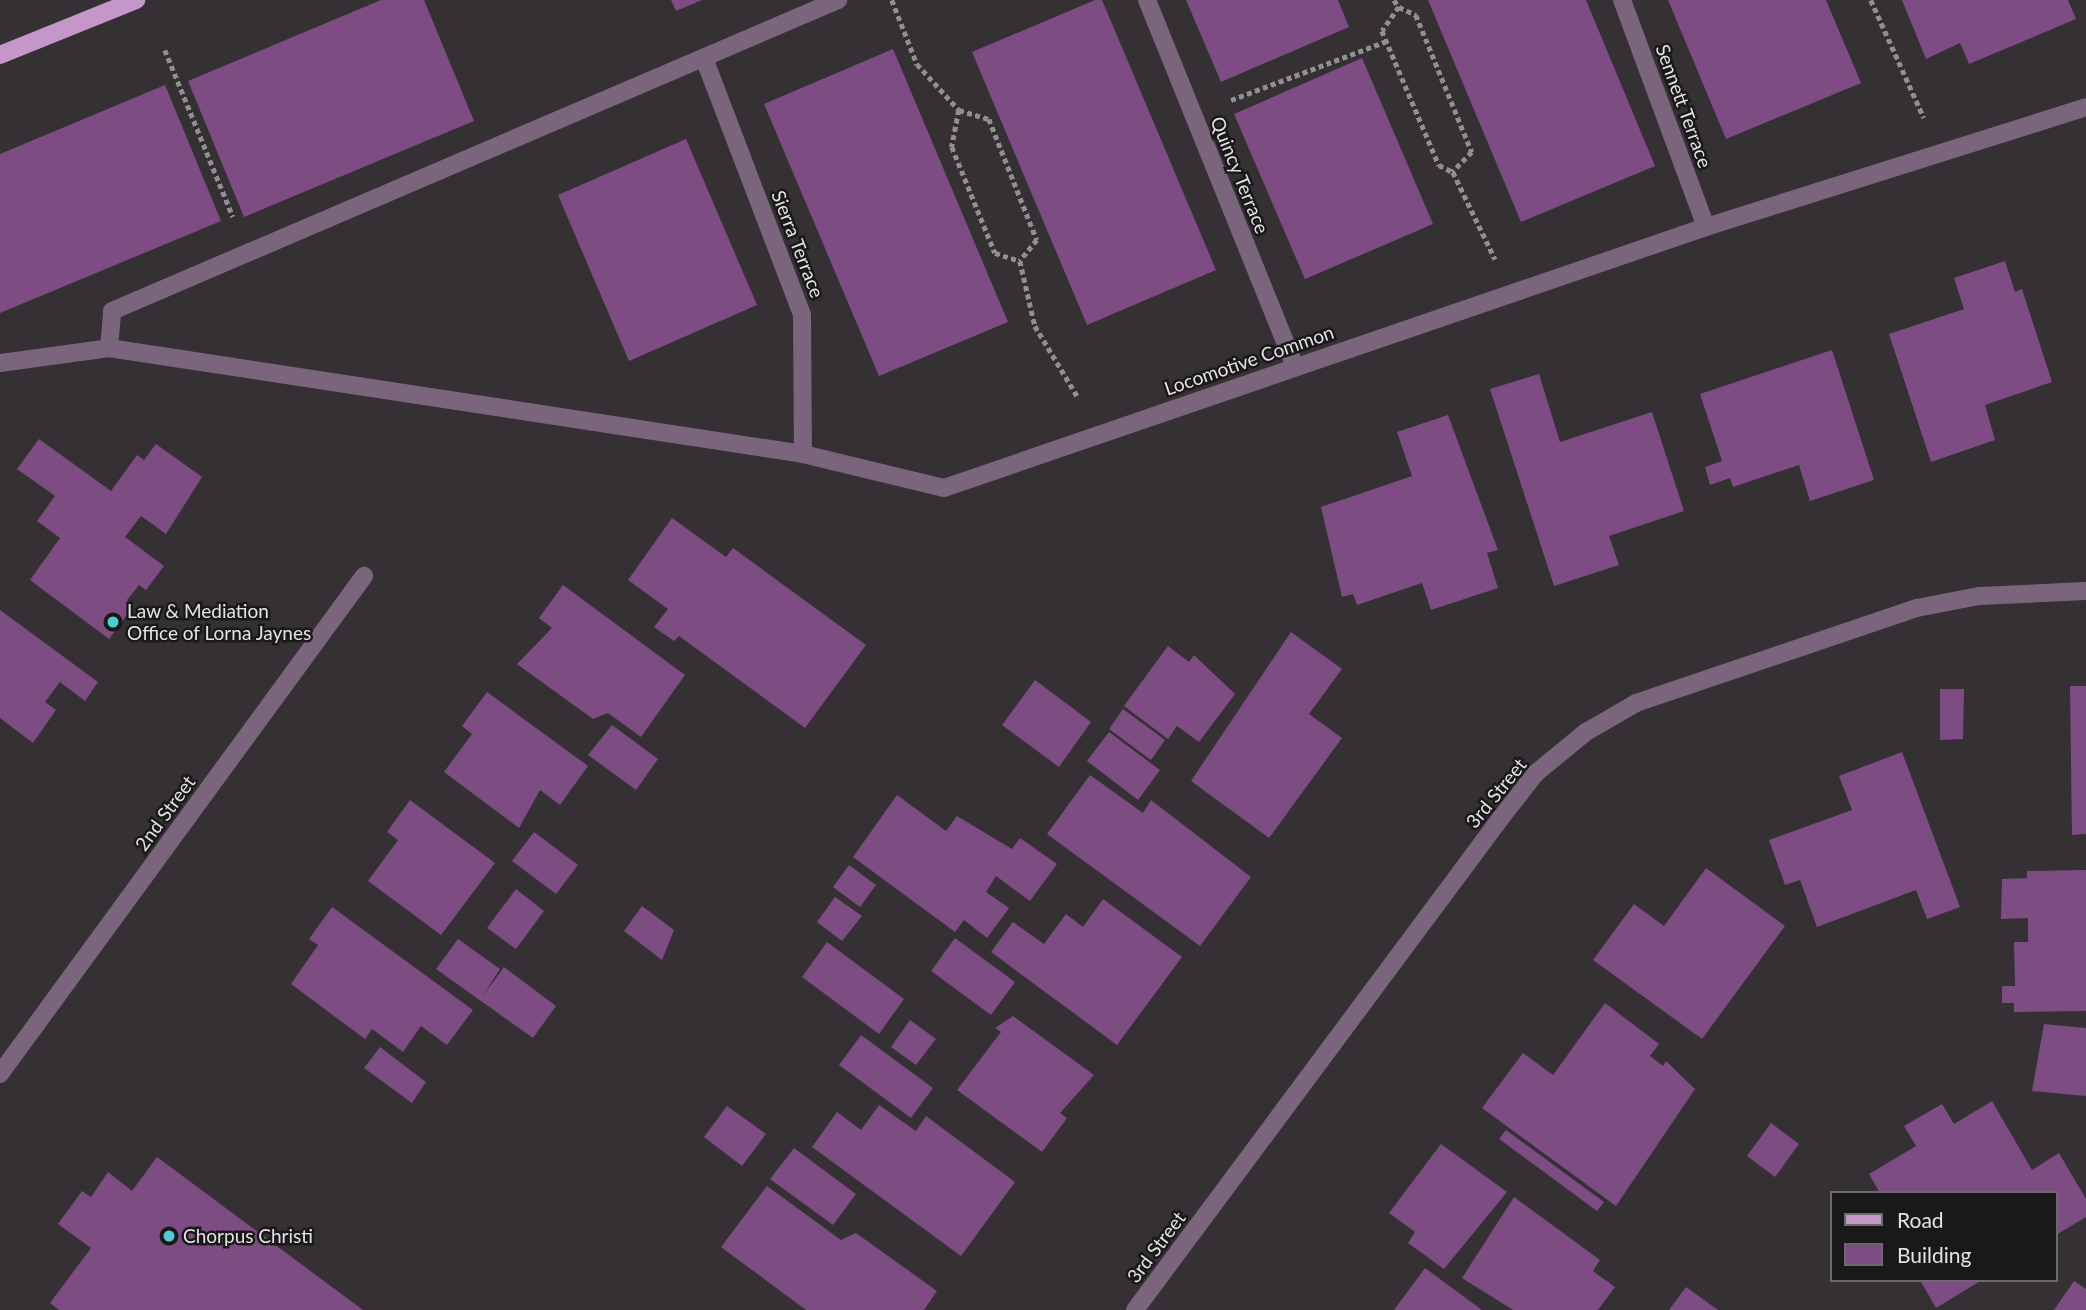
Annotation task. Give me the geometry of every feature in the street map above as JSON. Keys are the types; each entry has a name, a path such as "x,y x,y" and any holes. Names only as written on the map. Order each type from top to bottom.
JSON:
{"main road":[{"path":"0,55 136,0"}],"street":[{"path":"109,348 112,311 838,0"},
{"name":"Quincy Terrace","path":"1147,0 1295,366"},
{"name":"Sennett Terrace","path":"1622,0 1706,227"},
{"name":"Sierra Terrace","path":"704,58 802,315 803,454"},
{"name":"Locomotive Common","path":"0,363 109,348 803,454 944,488 1706,227 2086,107"},
{"name":"2nd Street","path":"0,1074 364,576"},
{"name":"3rd Street","path":"1135,1310 1507,810 1536,773 1586,733 1636,703 1917,608 1979,596 2086,591"}],"path":[{"path":"892,0 917,64 959,110 989,119 1037,240 1020,261"},
{"path":"1394,0 1399,7 1416,15 1472,152 1453,172"},
{"path":"1871,0 1939,154"},
{"path":"1399,7 1382,31 1438,165 1453,172 1506,295"},
{"path":"1193,114 1387,41"},
{"path":"165,50 247,253"},
{"path":"959,110 952,147 995,253 1020,261"},
{"path":"1020,261 1035,326 1100,434"}],"building":[{"path":"381,0 424,0 474,121 244,217 188,81"},
{"path":"671,0 702,0 676,11"},
{"path":"1095,0 1102,0 1216,270 1087,325 972,52"},
{"path":"1186,0 1338,0 1349,27 1221,82"},
{"path":"1428,0 1586,0 1655,166 1521,222"},
{"path":"1668,0 1826,0 1861,83 1726,139"},
{"path":"1902,0 2068,0 2076,19 1969,64 1960,43 1926,59"},
{"path":"893,49 1008,322 879,376 764,104"},
{"path":"1362,58 1433,224 1305,279 1234,114"},
{"path":"165,85 221,221 0,313 0,154"},
{"path":"686,139 757,305 629,361 558,195"},
{"path":"2005,261 2015,292 2022,289 2052,382 1985,405 1995,440 1931,462 1889,334 1964,309 1954,278"},
{"path":"1832,350 1874,480 1810,501 1799,465 1733,487 1730,478 1710,485 1705,467 1722,461 1700,394"},
{"path":"1539,374 1560,442 1652,412 1684,511 1609,536 1619,565 1554,586 1490,389"},
{"path":"1448,415 1498,550 1487,553 1498,588 1431,610 1422,583 1357,605 1353,594 1342,597 1321,507 1412,476 1397,432"},
{"path":"39,439 111,491 137,455 144,460 156,444 202,477 166,534 141,516 125,537 164,566 146,590 139,585 127,600 134,605 109,639 30,580 60,538 37,521 55,496 17,469"},
{"path":"672,518 726,557 733,548 866,645 805,728 679,636 674,641 654,627 668,609 628,580"},
{"path":"563,585 685,675 641,737 608,713 593,719 517,664 552,628 539,618"},
{"path":"0,610 98,682 85,701 60,682 45,702 56,710 33,743 0,718"},
{"path":"1291,632 1342,669 1309,714 1342,738 1269,838 1191,781"},
{"path":"1168,646 1189,662 1194,655 1235,694 1199,742 1177,726 1168,739 1124,706"},
{"path":"1035,680 1091,722 1059,767 1002,725"},
{"path":"2070,686 2086,686 2086,834 2072,835"},
{"path":"1940,689 1964,689 1963,739 1940,740"},
{"path":"487,692 588,766 560,805 540,790 519,828 444,772 472,734 462,726"},
{"path":"1123,709 1165,740 1151,760 1109,729"},
{"path":"612,725 658,759 636,790 588,755"},
{"path":"1109,732 1160,770 1138,800 1087,761"},
{"path":"1902,752 1960,907 1927,919 1916,890 1817,927 1800,880 1785,885 1769,840 1852,810 1839,776"},
{"path":"1090,775 1143,813 1151,800 1251,877 1200,946 1047,834"},
{"path":"897,795 946,831 957,816 1012,849 1020,838 1057,864 1030,901 996,876 986,892 1009,908 987,938 964,920 955,932 853,857"},
{"path":"410,800 495,863 441,935 368,881 398,840 387,832"},
{"path":"534,832 578,865 556,894 512,861"},
{"path":"849,865 876,885 860,907 833,887"},
{"path":"1706,868 1785,926 1702,1039 1593,960 1634,904 1664,926"},
{"path":"2086,870 2086,1011 2014,1012 2014,1003 2002,1003 2002,986 2015,986 2014,942 2028,942 2028,918 2001,919 2002,879 2027,878 2027,871"},
{"path":"516,889 544,911 516,949 487,928"},
{"path":"835,897 862,916 842,941 817,922"},
{"path":"1103,899 1182,957 1117,1045 991,952 1013,922 1044,944 1066,914 1083,927"},
{"path":"642,906 674,930 662,960 624,931"},
{"path":"332,907 473,1010 447,1045 421,1026 403,1052 372,1029 365,1039 291,984 318,945 309,939"},
{"path":"955,938 1015,982 991,1015 931,971"},
{"path":"458,939 500,969 482,997 504,967 556,1006 533,1038 436,969"},
{"path":"827,942 904,999 879,1034 802,977"},
{"path":"1605,1003 1659,1044 1650,1056 1663,1066 1666,1061 1695,1089 1616,1206 1482,1108 1523,1053 1553,1075"},
{"path":"1013,1016 1094,1075 1060,1113 1067,1118 1042,1152 957,1090 1001,1032 995,1028"},
{"path":"910,1020 936,1039 916,1065 891,1047"},
{"path":"2044,1024 2086,1028 2086,1096 2032,1091"},
{"path":"861,1035 933,1088 911,1118 839,1065"},
{"path":"380,1047 426,1082 412,1103 364,1068"},
{"path":"1992,1101 2032,1170 2059,1153 2086,1199 2086,1217 2058,1234 2058,1191 1879,1191 1869,1174 1916,1146 1904,1126 1942,1104 1954,1124"},
{"path":"879,1105 916,1131 926,1116 1015,1182 961,1256 812,1147 837,1112 861,1130"},
{"path":"727,1106 766,1134 742,1166 704,1137"},
{"path":"1771,1123 1799,1144 1775,1177 1747,1156"},
{"path":"1506,1130 1604,1202 1597,1211 1499,1139"},
{"path":"1441,1144 1507,1192 1444,1269 1408,1243 1415,1232 1389,1213"},
{"path":"794,1148 856,1194 833,1225 770,1179"},
{"name":"Chorpus Christi","path":"157,1157 363,1310 59,1310 50,1303 91,1248 58,1224 82,1191 91,1197 108,1172 132,1191"},
{"path":"767,1186 841,1240 856,1233 937,1291 924,1310 806,1310 721,1247"},
{"path":"1514,1197 1600,1260 1593,1271 1615,1287 1598,1310 1513,1310 1462,1278"},
{"path":"1425,1268 1482,1310 1394,1310"},
{"path":"2074,1281 2086,1289 2086,1310 2054,1310"},
{"path":"1921,1282 1979,1282 1936,1308"},
{"path":"1686,1287 1718,1310 1669,1310"}],"place":[{"name":"Law & Mediation Office of Lorna Jaynes","path":"113,622"},
{"name":"Chorpus Christi","path":"169,1236"}]}
